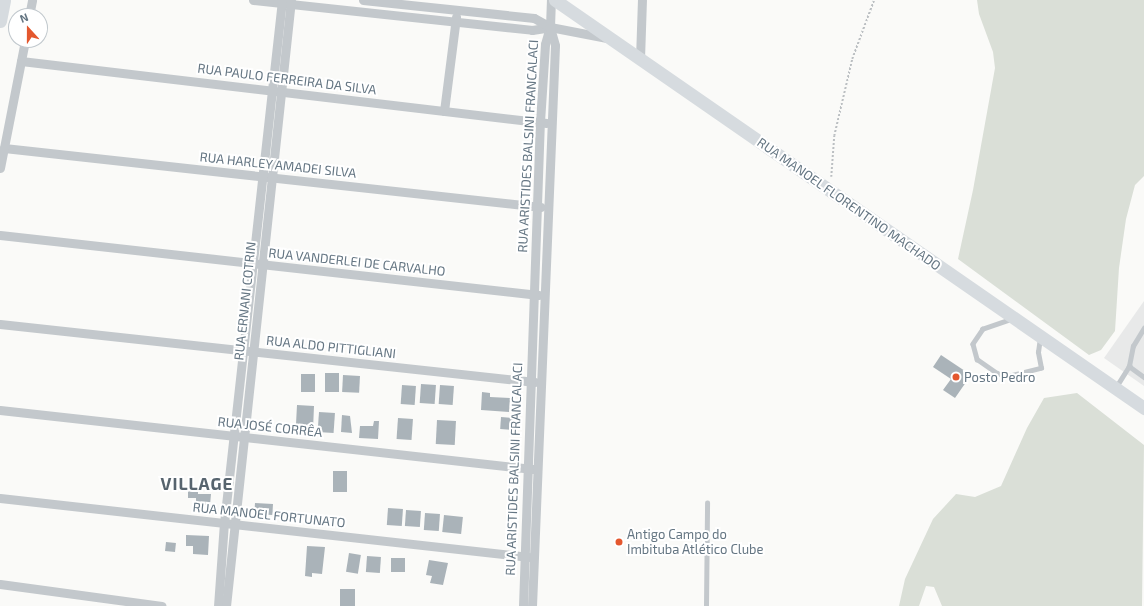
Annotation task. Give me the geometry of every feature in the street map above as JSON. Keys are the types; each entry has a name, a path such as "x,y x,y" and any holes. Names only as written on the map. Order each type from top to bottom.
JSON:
{"main road":[{"path":"0,21 4,0"},
{"name":"RUA MANOEL FLORENTINO MACHADO","path":"555,0 1144,408"}],"street":[{"path":"253,0 286,2 532,30 550,27"},
{"path":"363,0 534,18 550,27 610,38"},
{"path":"550,27 551,0"},
{"path":"640,59 642,0"},
{"name":"RUA ERNANI COTRIN","path":"218,606 229,524 286,2"},
{"path":"444,111 456,10"},
{"name":"RUA ARISTIDES BALSINI FRANCALACI","path":"522,606 540,122 545,44 550,27"},
{"name":"RUA ARISTIDES BALSINI FRANCALACI","path":"532,606 555,46 550,27"},
{"path":"0,168 4,148 4,126 23,48"},
{"name":"RUA PAULO FERREIRA DA SILVA","path":"21,61 551,123"},
{"name":"RUA HARLEY AMADEI SILVA","path":"4,148 548,208"},
{"name":"RUA VANDERLEI DE CARVALHO","path":"0,235 544,296"},
{"name":"RUA ALDO PITTIGLIANI","path":"0,324 541,382"},
{"name":"RUA JOSÉ CORRÊA","path":"0,410 538,470"},
{"name":"RUA MANOEL FORTUNATO","path":"0,498 534,558"},
{"name":"RUA ERNANI COTRIN","path":"226,606 229,524"},
{"path":"0,584 162,606"}],"lane":[{"path":"1014,319 983,330 973,344 977,359 997,373 1008,376 1041,368 1038,352 1040,336"},
{"path":"1115,388 1129,366 1133,346 1144,328"},
{"path":"1129,366 1144,377"},
{"path":"706,606 707,503"}],"path":[{"path":"830,190 835,128 852,58 874,0"}],"shaded area":[{"path":"977,0 1144,0 1144,176 1135,185 1126,219 1119,268 1115,331 1101,350 1089,355 958,259 973,190 995,68 993,52 979,14"},
{"path":"1144,301 1144,386 1104,358"},
{"path":"1077,393 1144,445 1142,606 942,606 934,587 926,586 919,606 899,606 905,579 933,519 956,494 975,497 1001,486 1027,428 1044,398"}],"building":[{"path":"941,355 971,375 955,398 943,390 951,379 933,367"},
{"path":"325,373 339,373 339,392 325,392"},
{"path":"301,374 315,374 315,392 301,392"},
{"path":"343,375 360,376 359,393 342,392"},
{"path":"421,384 436,385 435,404 420,403"},
{"path":"402,385 416,386 415,405 401,404"},
{"path":"440,385 454,386 453,405 439,404"},
{"path":"482,392 490,393 490,397 510,398 509,412 481,410"},
{"path":"297,405 314,406 313,430 302,429 302,425 296,424"},
{"path":"319,412 335,413 334,433 318,432"},
{"path":"342,415 350,416 352,433 341,432"},
{"path":"501,417 515,418 514,430 500,429"},
{"path":"398,418 413,419 411,440 397,439"},
{"path":"437,420 456,421 455,445 436,444"},
{"path":"374,421 379,421 378,439 359,438 360,426 373,426"},
{"path":"333,471 347,471 347,492 333,492"},
{"path":"188,489 198,489 198,494 211,494 210,505 196,505 196,498 188,498"},
{"path":"255,503 273,504 272,515 254,514"},
{"path":"388,508 403,509 402,526 387,525"},
{"path":"406,510 421,511 420,527 405,526"},
{"path":"425,513 440,514 439,531 424,530"},
{"path":"444,515 463,517 461,534 442,532"},
{"path":"186,535 209,536 208,555 193,554 193,546 186,546"},
{"path":"166,542 176,543 175,552 165,551"},
{"path":"307,546 325,547 322,574 312,573 312,577 305,576"},
{"path":"349,553 361,555 358,574 346,572"},
{"path":"367,556 381,557 380,573 366,572"},
{"path":"391,558 405,558 405,572 391,572"},
{"path":"429,560 448,563 443,585 430,583 432,576 426,575"},
{"path":"340,589 355,589 355,606 340,606"}],"place":[{"name":"Posto Pedro","path":"956,377"},
{"name":"Antigo Campo do Imbituba Atlético Clube","path":"619,542"}],"district":[{"name":"VILLAGE","path":"197,484"}]}
